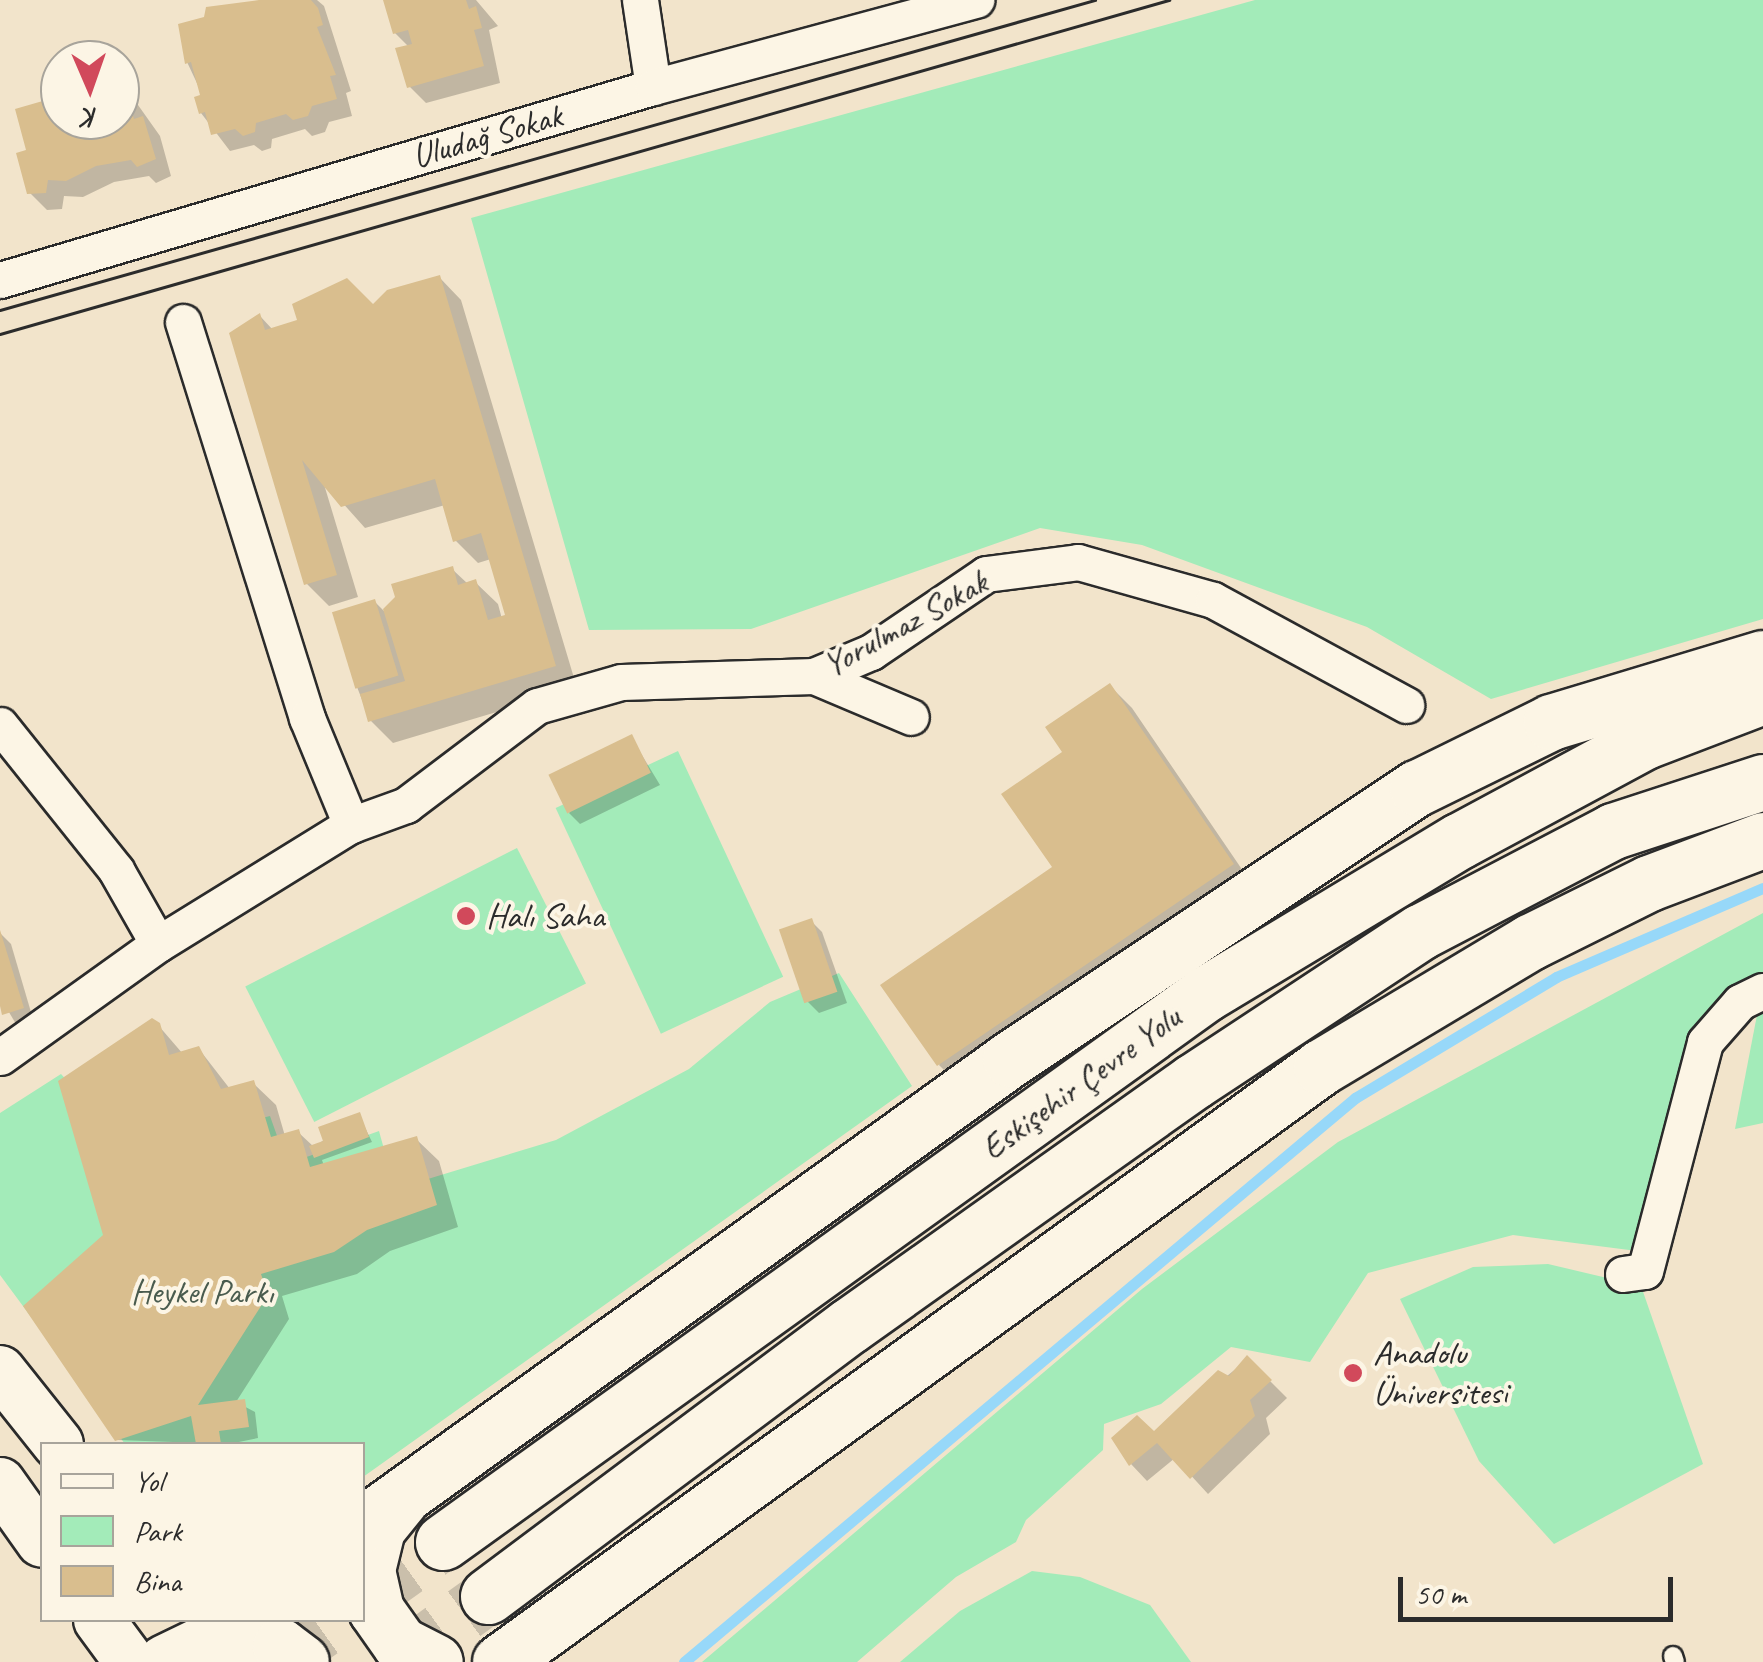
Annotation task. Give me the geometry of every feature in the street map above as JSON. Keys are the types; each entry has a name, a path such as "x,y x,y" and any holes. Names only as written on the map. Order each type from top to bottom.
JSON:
{"highway":[{"path":"435,1662 400,1644 384,1622 367,1570 383,1511 1010,1059 1417,788 1551,722 1763,658"},
{"name":"Eskişehir Çevre Yolu","path":"443,1542 1205,994 1459,841 1645,741 1763,696"},
{"name":"Eskişehir Çevre Yolu","path":"488,1596 865,1314 1194,1081 1420,932 1612,831 1763,782"},
{"path":"502,1658 1321,1068 1530,942 1649,882 1763,840"},
{"path":"165,1662 235,1628 301,1662"}],"main road":[{"path":"0,1371 56,1442"},
{"path":"2,1494 40,1540"},
{"path":"100,1622 130,1662"}],"street":[{"path":"640,0 653,87"},
{"name":"Uludağ Sokak","path":"0,280 653,87 976,0"},
{"path":"183,322 307,718 352,825"},
{"name":"Yorulmaz Sokak","path":"0,1056 158,944 352,825 406,805 537,706 621,682 814,676 871,652 986,574 1078,562 1213,600 1406,705"},
{"path":"814,676 912,717"},
{"path":"0,725 116,870 158,944"},
{"path":"1623,1274 1646,1271 1705,1042 1740,1002 1763,990"}],"green space":[{"path":"1255,0 1763,0 1763,619 1491,699 1367,627 1142,545 1040,528 751,629 589,630 471,218"},
{"name":"Halı Saha","path":"678,751 783,977 661,1034 556,808"},
{"name":"Halı Saha","path":"517,848 586,983 314,1122 245,986"},
{"path":"1763,913 1763,973 1728,996 1637,1251 1513,1235 1368,1273 1310,1362 1231,1347 1161,1404 1104,1424 1103,1450 1026,1520 1016,1542 956,1577 857,1662 702,1662 1142,1289 1338,1142"},
{"name":"Heykel Parkı","path":"839,973 912,1086 365,1476 365,1442 124,1442 0,1275 0,1113 61,1074 131,1150 270,1116 287,1164 379,1131 395,1189 556,1140 689,1069 770,1002"},
{"path":"1763,984 1763,1123 1735,1129"},
{"path":"1548,1264 1641,1286 1703,1464 1554,1544 1479,1461 1400,1299 1473,1267"},
{"path":"1032,1571 1080,1577 1150,1605 1191,1662 900,1662 960,1611"}],"building":[{"path":"259,0 311,0 318,8 323,25 317,27 336,75 330,76 337,99 312,106 308,116 293,120 286,114 256,123 255,132 243,136 235,129 211,135 205,112 199,114 194,97 200,95 191,62 185,64 178,24 204,17 206,7"},
{"path":"383,0 466,0 469,9 476,6 482,28 474,30 484,66 407,88 395,48 412,44 408,30 393,34"},
{"path":"40,102 40,140 140,140 143,116 156,159 137,167 131,160 96,166 66,181 48,180 46,193 27,194 16,153 26,150 15,109"},
{"path":"440,275 556,666 368,722 360,694 405,681 383,609 395,597 391,584 453,566 458,585 476,579 488,620 505,615 481,533 453,542 435,479 341,507 302,460 337,575 304,585 229,333 260,313 265,330 297,320 292,304 347,278 373,304 387,290"},
{"path":"375,599 398,676 355,689 332,612"},
{"path":"1110,683 1234,864 937,1066 880,985 1052,867 1001,794 1062,752 1045,727"},
{"path":"632,734 651,773 567,813 548,775"},
{"path":"812,918 837,992 804,1003 779,929"},
{"path":"0,930 24,1008 2,1015 0,1006"},
{"path":"152,1018 160,1023 169,1055 199,1046 221,1089 254,1080 271,1137 299,1129 310,1167 417,1136 437,1205 367,1230 334,1252 261,1274 268,1295 198,1405 245,1399 249,1427 219,1431 221,1442 196,1442 191,1416 115,1441 23,1306 103,1235 58,1081"},
{"path":"360,1112 369,1137 314,1158 309,1146 323,1141 318,1127"},
{"path":"1247,1355 1272,1380 1250,1400 1255,1416 1190,1479 1157,1443 1129,1466 1111,1438 1137,1415 1154,1431 1218,1370 1229,1376"}],"waterway":[{"path":"684,1662 1355,1098 1556,977 1763,888"}],"tunnel":[{"path":"365,1598 443,1542"},
{"path":"397,1662 488,1596"},
{"path":"277,1662 333,1622"}],"tram line":[{"path":"0,310 1095,0"},
{"path":"0,334 1169,0"}],"place":[{"name":"Halı Saha","path":"466,916"},
{"name":"Anadolu Üniversitesi","path":"1353,1373"}]}
